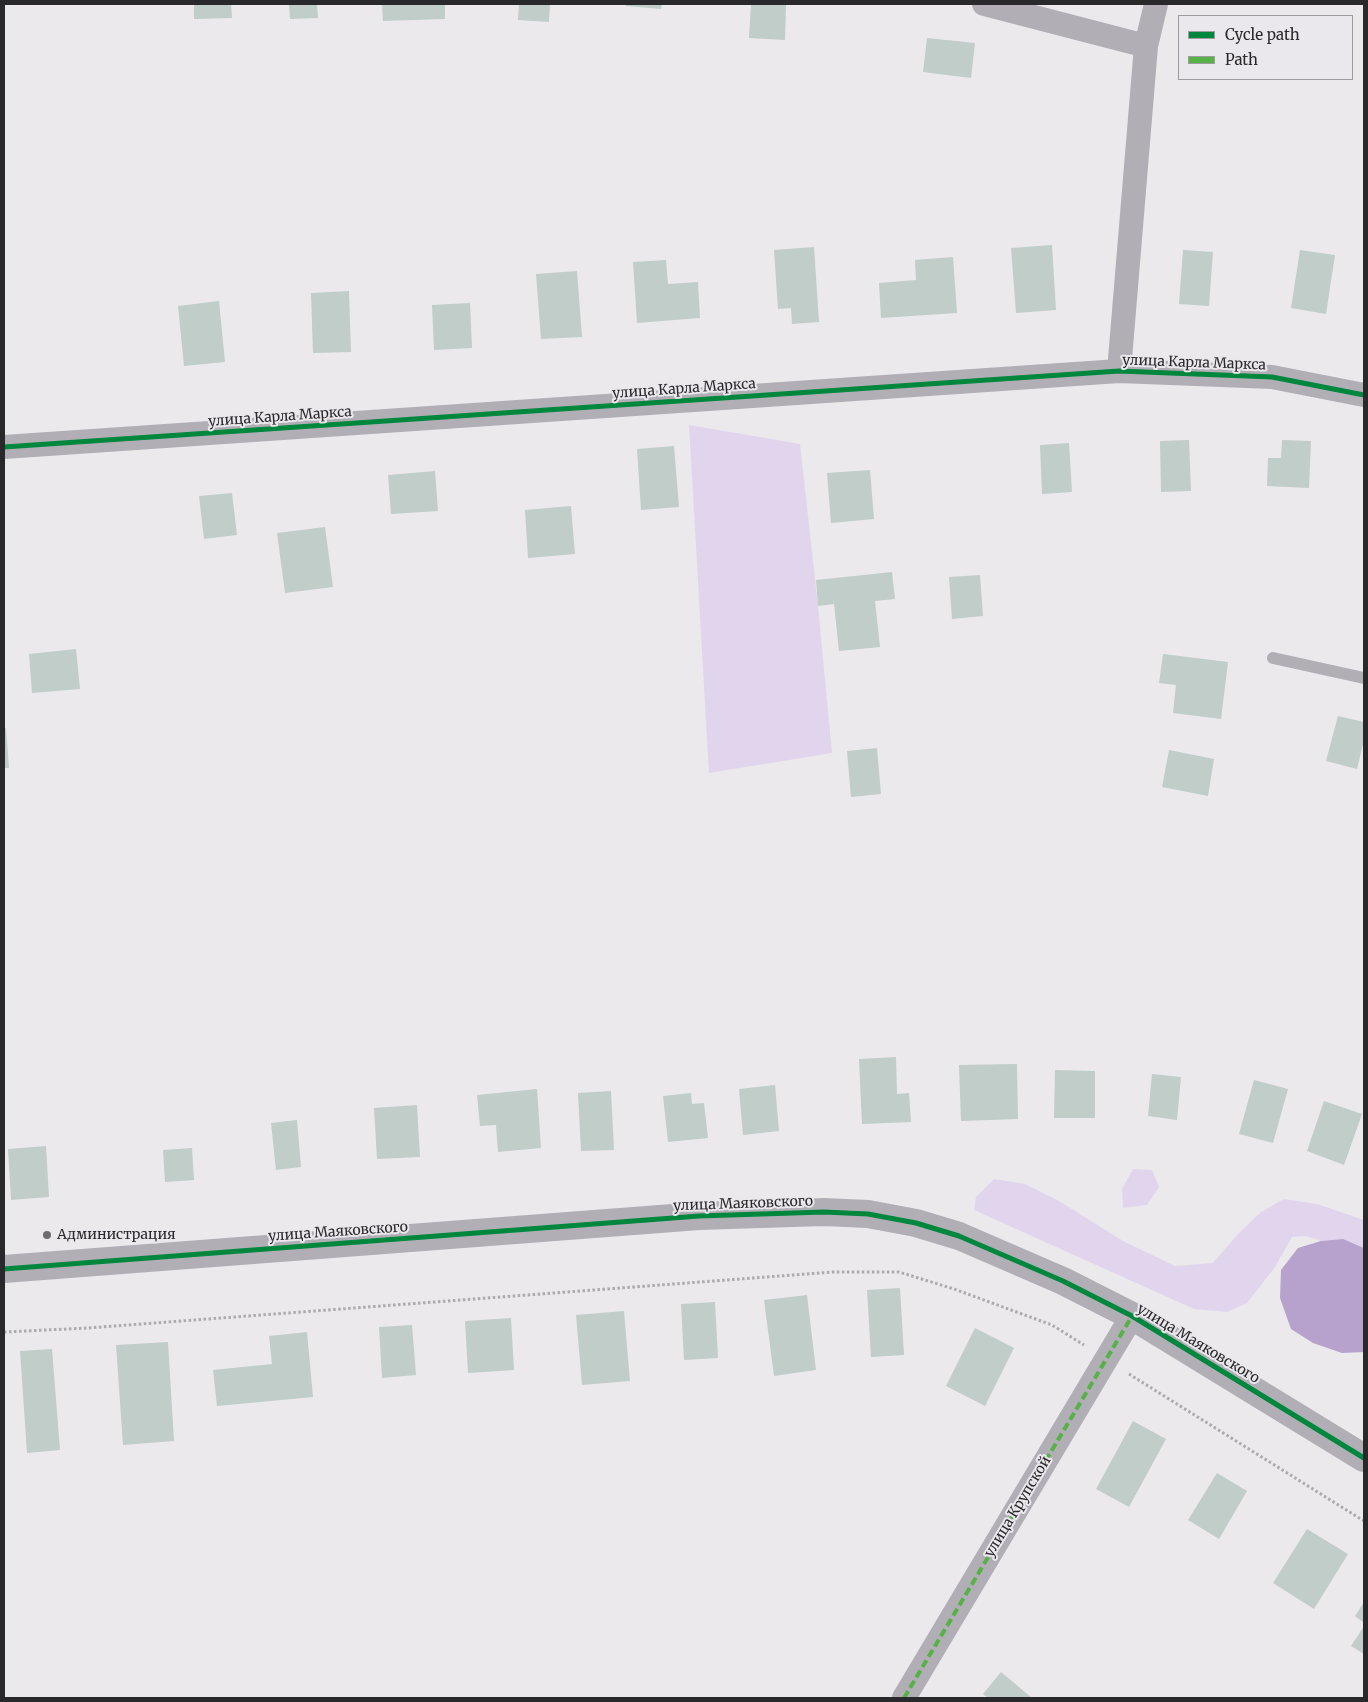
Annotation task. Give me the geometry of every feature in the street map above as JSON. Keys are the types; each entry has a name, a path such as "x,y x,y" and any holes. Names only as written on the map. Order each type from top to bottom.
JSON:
{"street":[{"path":"984,4 1146,46"},
{"path":"1119,371 1146,46 1156,4"},
{"name":"улица Карла Маркса","path":"4,447 1119,371 1272,377 1364,395"},
{"name":"улица Маяковского","path":"4,1269 699,1216 824,1212 868,1214 916,1223 959,1236 1064,1281 1132,1316 1364,1458"},
{"name":"улица Крупской","path":"904,1698 1132,1316"}],"lane":[{"path":"1273,658 1364,678"}],"path":[{"path":"4,1332 88,1328 833,1272 899,1272 954,1289 1052,1325 1364,1521"}],"shaded area":[{"path":"689,425 800,444 832,753 709,773"},
{"path":"1133,1169 1152,1170 1159,1187 1147,1205 1123,1208 1122,1189"},
{"path":"994,1179 1025,1184 1059,1201 1123,1241 1175,1266 1213,1263 1237,1235 1261,1212 1284,1199 1317,1204 1364,1220 1364,1248 1343,1239 1321,1241 1306,1236 1292,1237 1275,1267 1247,1303 1227,1312 1194,1309 974,1210 976,1197"},
{"path":"1343,1239 1364,1248 1364,1352 1342,1353 1313,1343 1291,1329 1280,1298 1281,1270 1298,1248 1321,1241"}],"building":[{"path":"194,4 231,4 232,18 194,19"},
{"path":"289,4 317,4 318,18 290,19"},
{"path":"382,4 445,4 445,19 383,21"},
{"path":"519,4 550,4 549,22 518,20"},
{"path":"626,4 662,4 661,9 626,6"},
{"path":"751,4 786,4 785,40 749,38"},
{"path":"927,38 975,43 971,78 923,72"},
{"path":"1052,245 1056,310 1016,313 1011,248"},
{"path":"814,247 819,322 792,324 791,308 778,309 774,250"},
{"path":"1183,250 1213,252 1209,306 1179,304"},
{"path":"1300,250 1335,255 1326,314 1291,308"},
{"path":"953,257 957,313 881,318 879,283 916,280 915,260"},
{"path":"666,260 668,284 698,282 700,318 637,323 633,262"},
{"path":"577,271 582,337 541,339 536,274"},
{"path":"349,291 351,352 313,353 311,293"},
{"path":"219,301 225,362 184,366 178,306"},
{"path":"470,303 472,348 434,350 432,305"},
{"path":"1189,440 1191,491 1161,492 1160,441"},
{"path":"1282,440 1311,441 1309,488 1267,486 1268,458 1281,458"},
{"path":"1069,443 1072,492 1042,494 1040,445"},
{"path":"674,446 679,507 641,510 637,449"},
{"path":"870,470 874,519 831,523 827,473"},
{"path":"435,471 438,511 391,514 388,475"},
{"path":"232,493 237,535 204,539 199,496"},
{"path":"571,506 575,554 528,558 525,510"},
{"path":"325,527 333,587 285,593 277,533"},
{"path":"892,572 895,599 875,601 880,647 839,651 834,604 818,606 816,580"},
{"path":"980,575 983,616 952,619 949,577"},
{"path":"76,649 80,689 32,693 29,654"},
{"path":"1163,654 1228,662 1221,719 1173,713 1176,685 1159,683"},
{"path":"1338,716 1364,722 1364,740 1357,769 1326,761"},
{"path":"6,728 9,768 4,768 4,729"},
{"path":"877,748 881,794 851,797 847,751"},
{"path":"1169,750 1214,759 1208,796 1162,787"},
{"path":"896,1057 897,1094 909,1093 911,1122 862,1124 859,1059"},
{"path":"1017,1064 1018,1119 961,1121 959,1065"},
{"path":"1055,1070 1095,1071 1095,1118 1054,1118"},
{"path":"1152,1074 1181,1077 1177,1120 1148,1116"},
{"path":"1254,1080 1288,1089 1273,1143 1239,1134"},
{"path":"775,1085 779,1131 743,1135 739,1089"},
{"path":"537,1089 541,1148 498,1152 496,1125 480,1126 477,1095"},
{"path":"611,1091 614,1150 581,1151 578,1093"},
{"path":"691,1093 692,1104 704,1103 708,1138 668,1142 663,1096"},
{"path":"1324,1101 1362,1114 1344,1165 1307,1151"},
{"path":"417,1105 420,1157 377,1159 374,1108"},
{"path":"297,1120 301,1167 276,1170 271,1123"},
{"path":"46,1146 49,1197 11,1200 8,1149"},
{"path":"192,1148 194,1180 165,1182 163,1150"},
{"path":"900,1288 904,1355 871,1357 867,1290"},
{"path":"807,1295 816,1370 774,1376 764,1300"},
{"path":"715,1302 718,1358 684,1360 681,1304"},
{"path":"624,1311 630,1381 582,1385 576,1315"},
{"path":"511,1318 514,1370 468,1373 465,1321"},
{"path":"412,1325 416,1375 382,1378 379,1327"},
{"path":"975,1328 1014,1348 985,1406 946,1386"},
{"path":"307,1332 313,1397 217,1406 213,1370 272,1364 269,1336"},
{"path":"168,1342 174,1441 123,1445 116,1345"},
{"path":"52,1349 60,1450 27,1453 20,1351"},
{"path":"1133,1421 1166,1439 1129,1507 1096,1489"},
{"path":"1217,1473 1247,1491 1219,1539 1188,1520"},
{"path":"1307,1529 1348,1554 1314,1609 1273,1583"},
{"path":"1364,1602 1364,1623 1355,1616"},
{"path":"1364,1626 1364,1654 1351,1646"},
{"path":"1001,1672 1032,1698 988,1698 983,1694"}],"marked path":[{"path":"904,1698 1132,1316"}],"cycle path":[{"path":"4,447 1119,371 1272,377 1364,395"},
{"path":"4,1269 699,1216 824,1212 868,1214 916,1223 959,1236 1063,1281 1132,1316 1364,1458"}],"place":[{"name":"Администрация","path":"47,1235"}]}
